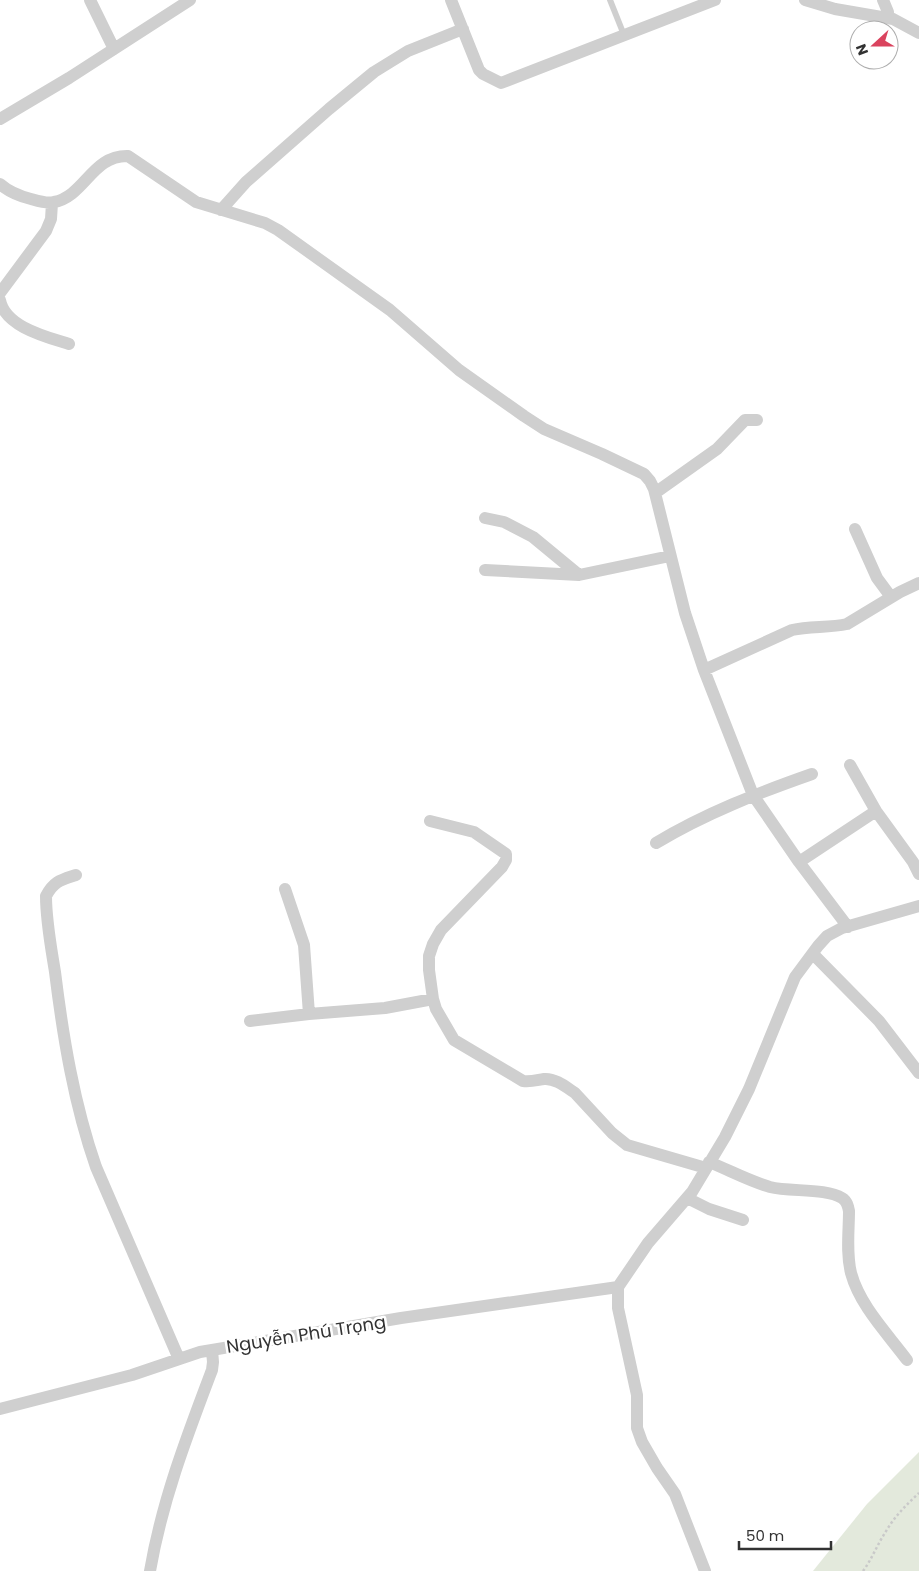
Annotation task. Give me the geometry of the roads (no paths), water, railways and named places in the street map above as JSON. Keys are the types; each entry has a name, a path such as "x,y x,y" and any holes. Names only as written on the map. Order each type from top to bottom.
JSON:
{"street":[{"path":"90,0 114,49"},
{"path":"0,119 69,78 190,0"},
{"path":"451,0 481,72 501,83 715,0"},
{"path":"804,0 835,9 893,19 919,34"},
{"path":"883,0 888,12 887,18"},
{"path":"221,210 246,182 374,72 408,51 462,29"},
{"path":"0,184 20,197 40,202 62,200 71,194 108,159 117,156 128,156 196,202 265,223 278,230 390,310 459,370 544,429 644,474 650,481 655,493 685,613 704,670 753,795 799,862 848,927"},
{"path":"0,292 46,231 51,219 52,202"},
{"path":"0,300 1,306 12,319 38,335 69,344"},
{"path":"655,493 717,449 745,420 757,420"},
{"path":"485,518 504,522 534,537 579,576"},
{"path":"856,529 877,578 892,597"},
{"path":"485,570 579,576 670,556"},
{"path":"704,670 792,630 847,624 919,583"},
{"path":"850,765 876,811 913,862 919,874"},
{"path":"656,843 700,818 753,795 812,774"},
{"path":"799,862 876,811"},
{"path":"430,821 474,832 506,854 506,860 502,867 442,930 433,944 429,956 433,999 449,1034 454,1040 523,1081 552,1080 568,1088 575,1093 612,1133 628,1145 708,1165 769,1187 823,1193 842,1198 847,1204 849,1211 849,1259 851,1272 857,1288 864,1302 907,1360"},
{"path":"76,875 52,885 46,896 59,1004 72,1077 88,1144 96,1167 179,1359"},
{"path":"286,889 304,945 309,1014"},
{"path":"705,1571 675,1494 656,1468 637,1428 637,1395 618,1308 618,1287 648,1243 687,1198 708,1165 749,1089 794,977 812,954 827,936 848,927 919,906"},
{"path":"812,954 879,1021 919,1072"},
{"path":"250,1021 385,1008 433,999"},
{"path":"687,1198 709,1209 743,1220"},
{"name":"Nguyễn Phú Trọng","path":"0,1408 132,1375 200,1352 401,1318 618,1287"},
{"path":"150,1571 168,1493 212,1370 214,1362 212,1350"}],"lane":[{"path":"610,0 624,35"}]}
